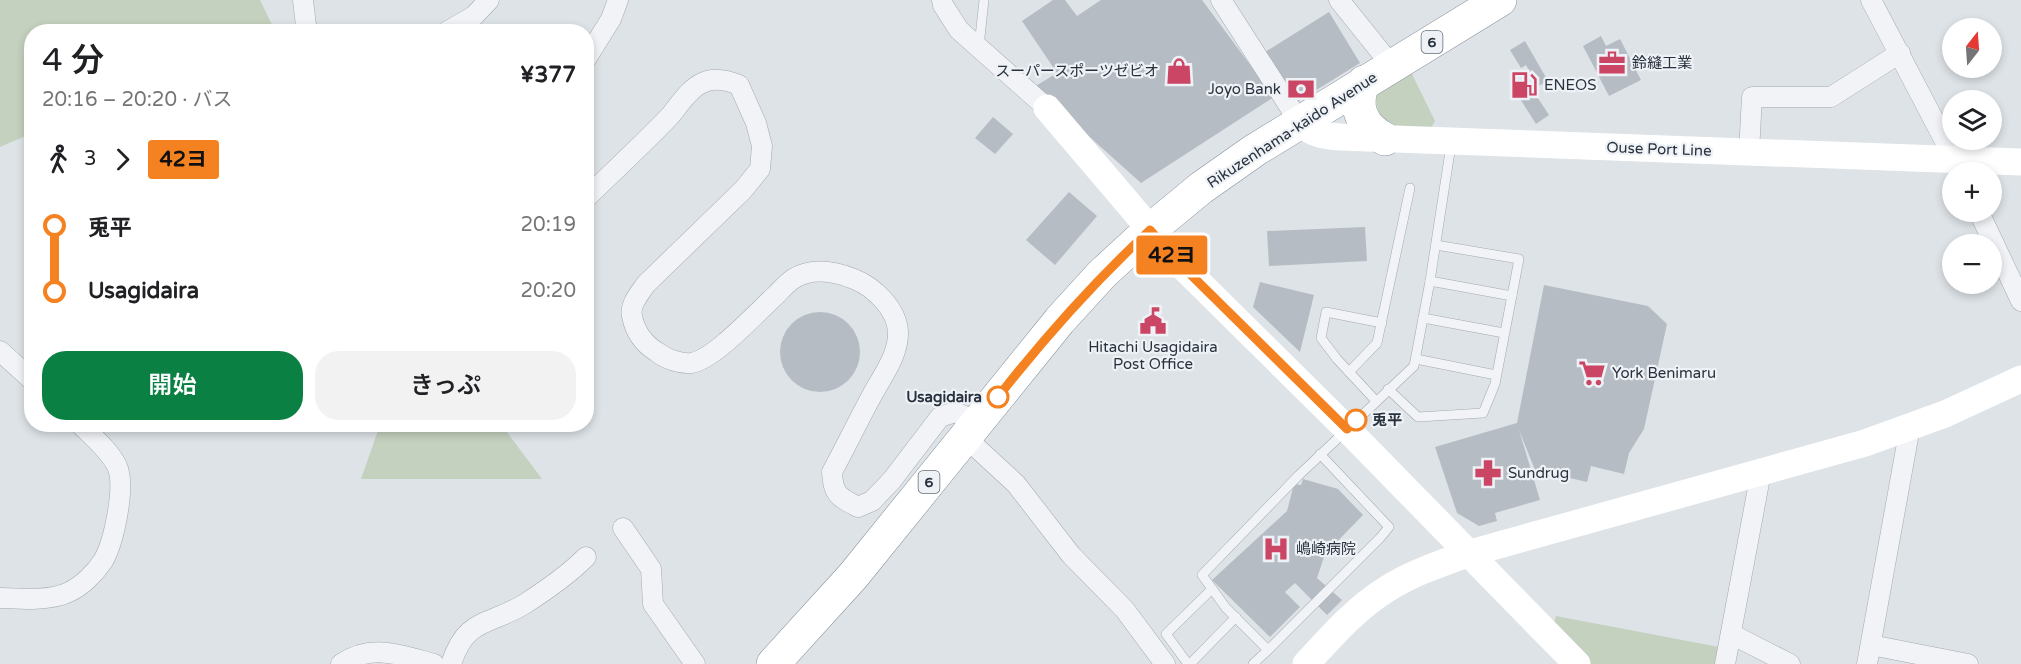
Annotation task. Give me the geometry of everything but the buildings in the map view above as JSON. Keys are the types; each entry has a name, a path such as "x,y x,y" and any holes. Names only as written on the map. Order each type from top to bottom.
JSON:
{"highway":[{"name":"Rikuzenhama-kaido Avenue","path":"775,663 853,576 1060,320 1102,274 1150,230 1255,150 1500,0"},
{"path":"1378,74 1359,92 1359,113 1365,125 1385,139"}],"street":[{"path":"303,0 306,24"},
{"path":"460,24 474,16 489,0"},
{"path":"594,46 611,19 618,0"},
{"path":"942,0 958,30 979,46 1047,108 1178,262 1347,429 1570,662"},
{"path":"1221,0 1300,123"},
{"path":"1339,0 1378,74"},
{"path":"1871,0 1956,162"},
{"path":"1749,152 1752,97 1831,97 1900,53"},
{"path":"594,190 702,82 728,80 739,85 756,123 762,146 760,169 743,190 646,284 635,300 631,314 637,333 648,346 661,355 677,361 692,363 710,355 792,279 812,271 831,272 865,283 882,299 893,314 898,333 894,355 832,472 832,486 839,497 858,507 872,501 892,480 940,417 955,412 1016,484 1071,555 1125,610 1165,664"},
{"name":"Ouse Port Line","path":"1300,123 1307,129 1325,136 1749,152 1942,165"},
{"name":"Ouse Port Line","path":"2002,163 2021,162"},
{"path":"1985,222 2021,301"},
{"path":"0,351 24,373"},
{"path":"1306,664 1366,604 1412,575 1467,554 1865,443 1910,428 2021,379"},
{"path":"1910,428 1869,655 1968,664"},
{"path":"0,598 40,598 68,593 86,580 103,560 113,534 121,483 117,466 88,432"},
{"path":"1725,664 1761,472"},
{"path":"622,528 651,569 653,604 695,664"},
{"path":"451,664 461,639 468,632 522,605 574,569 586,556"},
{"path":"1731,634 1779,662"},
{"path":"341,664 355,655 374,651 403,655 434,664"}],"lane":[{"path":"979,46 984,0"},
{"path":"1268,650 1236,617 1202,575 1320,454 1414,366 1430,282 1451,142"},
{"path":"1349,372 1377,343 1410,188"},
{"path":"1388,389 1418,417 1483,413 1496,375 1519,259 1436,245"},
{"path":"1430,282 1512,296"},
{"path":"1376,400 1321,338 1326,312 1383,323"},
{"path":"1423,318 1504,333"},
{"path":"1416,359 1496,375"},
{"path":"1253,664 1389,527 1320,454"},
{"path":"1212,589 1166,634 1189,664 1236,617"}],"green space":[{"path":"0,0 260,0 272,24 24,24 24,137 0,147"},
{"path":"1411,72 1435,121 1428,133 1386,132 1370,95"},
{"path":"378,432 507,432 542,479 361,479"},
{"path":"1556,616 1719,647 1715,664 1591,664 1553,627"}],"bus line":[{"name":"42ヨ","path":"998,397 1060,320 1102,274 1150,230 1178,262 1347,429 1356,420"}],"place":[{"name":"鈴縫工業","path":"1612,63"},
{"name":"スーパースポーツゼビオ","path":"1179,71"},
{"name":"ENEOS","path":"1524,85"},
{"name":"Joyo Bank","path":"1301,89"},
{"name":"Hitachi Usagidaira Post Office","path":"1153,321"},
{"name":"York Benimaru","path":"1592,373"},
{"name":"Usagidaira","path":"998,397"},
{"name":"兎平","path":"1356,420"},
{"name":"Sundrug","path":"1488,473"},
{"name":"嶋崎病院","path":"1276,549"}]}
